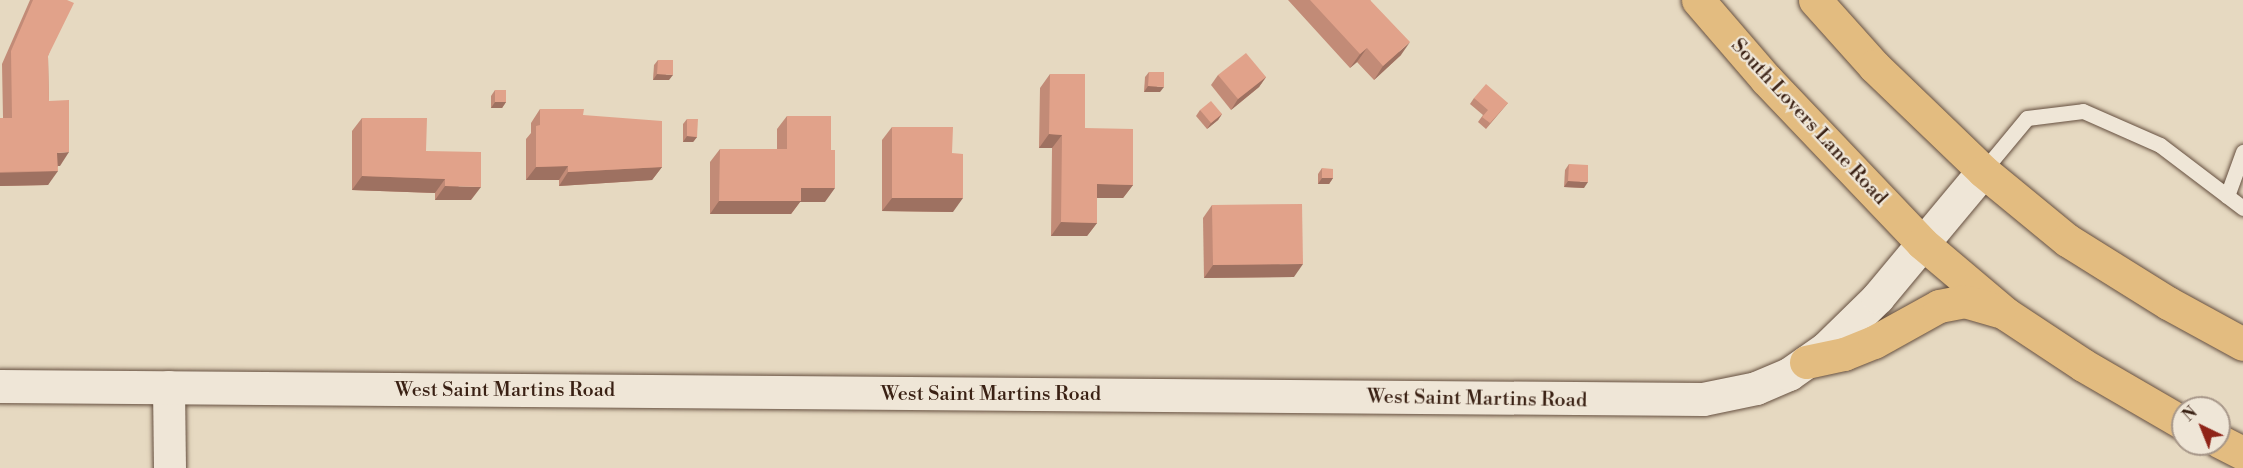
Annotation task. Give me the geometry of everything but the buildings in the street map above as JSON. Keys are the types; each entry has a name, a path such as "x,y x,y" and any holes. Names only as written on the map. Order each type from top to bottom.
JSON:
{"main road":[{"name":"South Lovers Lane Road","path":"1698,0 1766,79 1922,243"},
{"path":"1815,0 1874,66 1983,171 2067,240 2168,303 2243,344"},
{"path":"1922,243 2006,314 2083,365 2171,416"},
{"path":"1806,362 1844,354 1874,342 1939,306 1964,301 2006,314"}],"street":[{"name":"West Saint Martins Road","path":"0,386 1704,399 1756,388 1806,362 1826,348 1872,304 1983,171"},
{"path":"169,387 170,468"}],"lane":[{"path":"1983,171 2027,118 2083,111 2160,145 2243,208"},
{"path":"2227,196 2243,152"}]}
